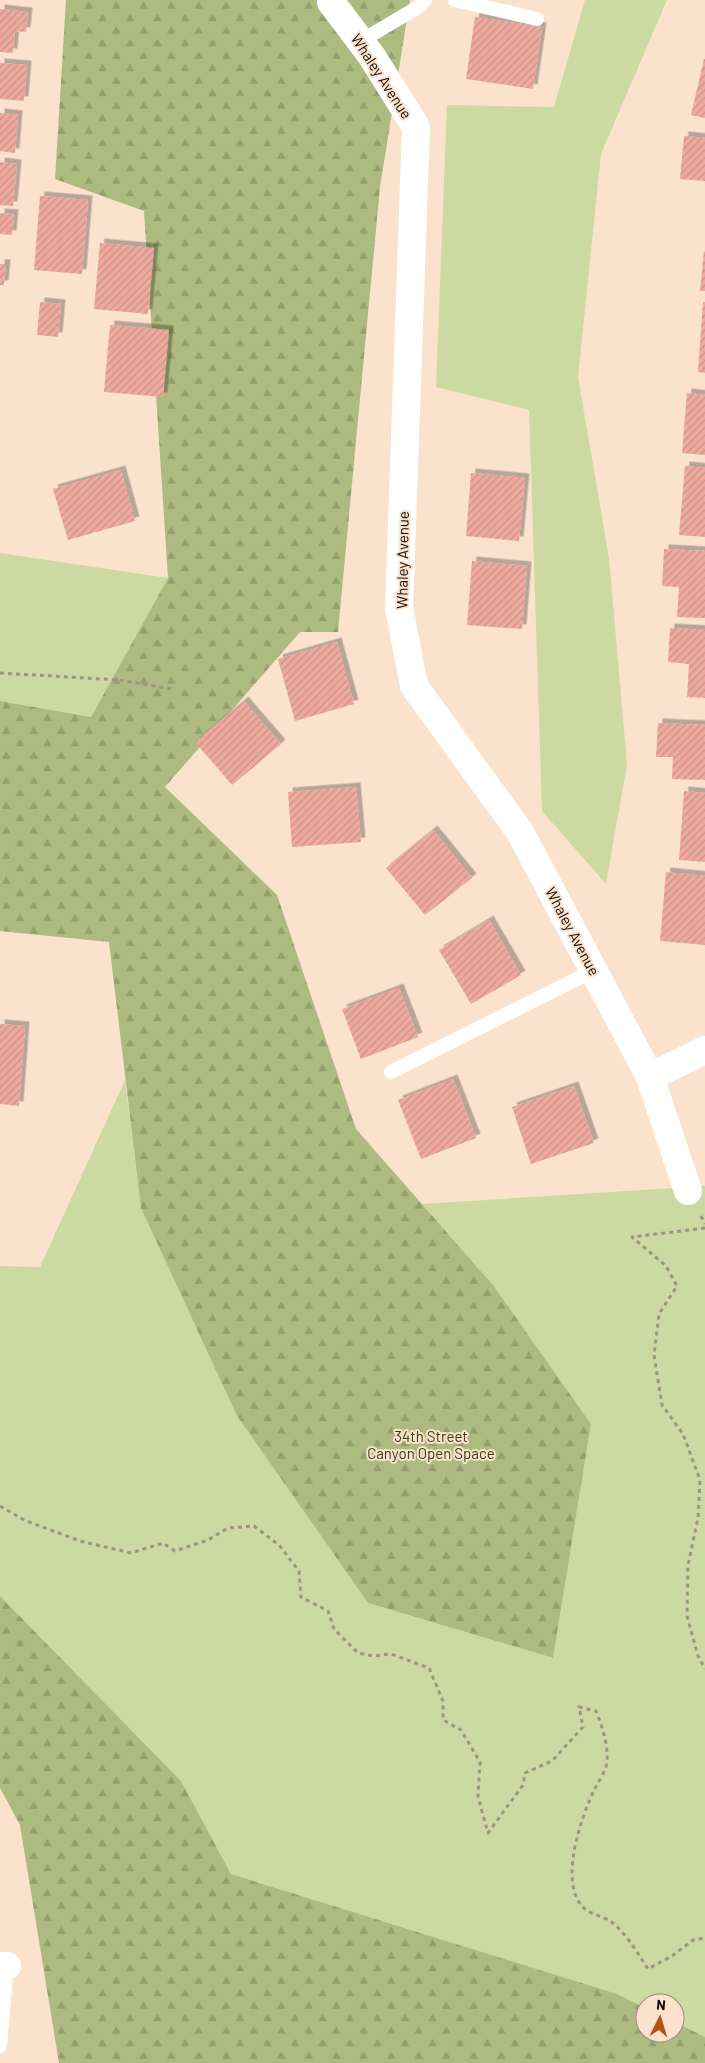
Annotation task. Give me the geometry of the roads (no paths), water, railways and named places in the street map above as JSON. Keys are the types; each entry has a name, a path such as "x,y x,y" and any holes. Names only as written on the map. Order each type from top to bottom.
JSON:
{"street":[{"name":"Whaley Avenue","path":"331,2 361,41 416,127 399,608 414,686 520,832 650,1077 688,1191"},
{"path":"650,1077 705,1050"}],"lane":[{"path":"361,41 420,6 425,0"},
{"path":"455,0 537,19"},
{"path":"391,1072 593,970"},
{"path":"0,2046 4,1966"}],"park label":[{"name":"34th Street Canyon Open Space","path":"431,1444"}]}
